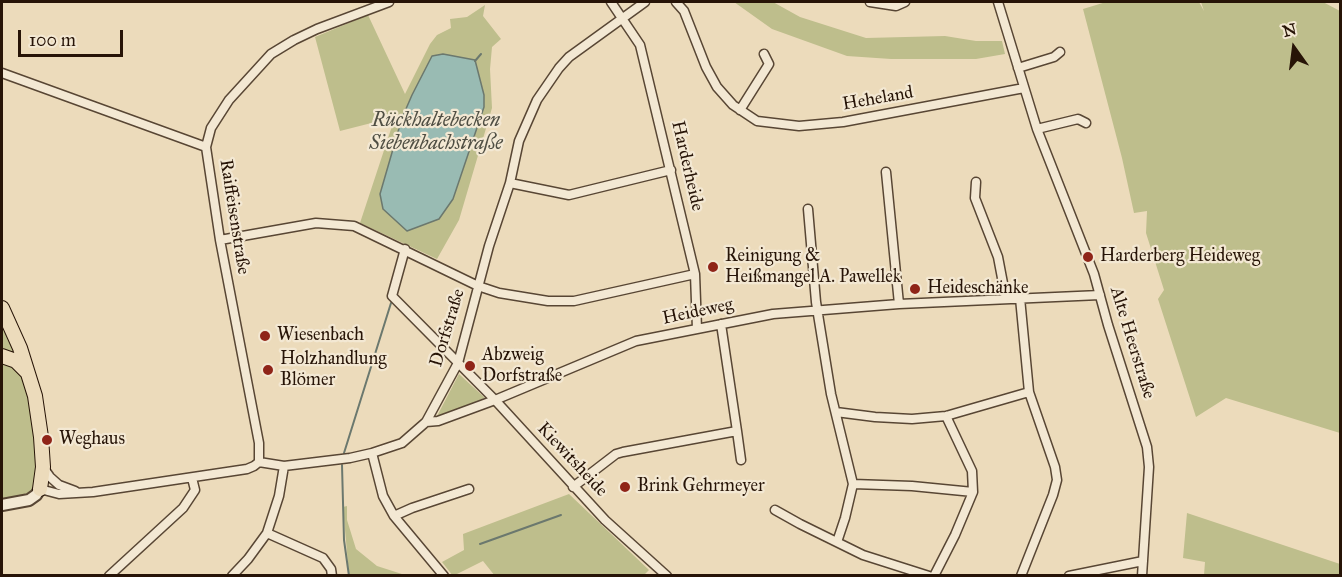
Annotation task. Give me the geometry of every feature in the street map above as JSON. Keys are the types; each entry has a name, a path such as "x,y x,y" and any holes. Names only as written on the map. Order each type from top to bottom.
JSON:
{"highway":[{"path":"2,308 30,375 41,437 43,480 40,489"},
{"path":"2,356 16,361 30,375"}],"street":[{"name":"Raiffeisenstraße","path":"259,462 259,443 220,240 206,147 211,128 229,100 271,54 317,29 389,2"},
{"name":"Harderheide","path":"611,2 640,45 695,274 697,329"},
{"name":"Dorfstraße","path":"40,489 59,494 93,492 247,469 259,462 284,466 350,458 402,443 426,422 458,363 478,286 510,183 519,141 537,100 569,57 645,2"},
{"name":"Heheland","path":"676,2 684,11 706,67 717,87 740,110 757,121 799,126 843,122 1024,88"},
{"path":"870,2 896,6 905,2"},
{"name":"Alte Heerstraße","path":"998,2 1037,129 1086,251 1147,447 1149,467 1142,576"},
{"path":"1018,69 1054,57 1060,52"},
{"path":"740,110 769,64 764,54"},
{"path":"2,73 206,147"},
{"path":"1037,129 1078,119 1086,123"},
{"path":"510,183 569,195 671,170"},
{"path":"886,172 899,304"},
{"path":"976,182 975,198 998,257 1006,299"},
{"path":"808,209 819,310 836,412 854,484 846,518 837,542"},
{"path":"220,240 316,223 354,226 478,286 499,293 548,301 574,301 695,274"},
{"name":"Kiewitsheide","path":"405,249 392,296 495,400 605,520 667,576"},
{"name":"Heideweg","path":"426,422 438,422 636,341 773,314 899,304 1100,295"},
{"path":"1020,298 1029,392 1055,467 1057,480 1021,576"},
{"path":"721,324 741,460"},
{"path":"836,412 912,419 946,416 1029,392"},
{"path":"934,576 973,492 972,471 946,416"},
{"path":"573,487 616,454 737,431"},
{"path":"372,453 383,496 394,516 444,576"},
{"path":"232,576 267,533 279,495 284,466"},
{"path":"43,467 53,481 64,488 72,491 93,492"},
{"path":"112,575 183,508 195,490 192,477"},
{"path":"854,484 912,486 973,492"},
{"path":"3,505 29,500 40,489"},
{"path":"394,516 412,507 470,489"},
{"path":"775,510 863,555 929,576"},
{"path":"267,533 323,558 331,569 332,576"},
{"path":"1069,576 1143,561"}],"green space":[{"path":"734,2 773,2 800,17 866,38 945,36 976,41 1002,41 1005,54 976,59 891,59 847,56 772,29"},
{"path":"1106,2 1199,2 1204,11 1201,2 1323,2 1340,11 1340,433 1226,398 1196,417 1158,299 1164,290 1146,233 1147,211 1134,213 1083,9"},
{"path":"485,5 483,16 501,39 492,47 490,69 492,108 459,220 437,259 360,223 395,117 340,131 315,37 368,15 405,94 430,44 437,35 451,28 450,19 467,17"},
{"path":"2,318 18,356 8,350 2,350"},
{"path":"2,361 17,366 28,386 37,469 34,489 20,497 2,499"},
{"path":"459,374 485,398 436,418"},
{"path":"569,494 649,570 643,576 495,576 483,561 453,576 442,562 464,550 463,534"},
{"path":"347,506 347,520 356,549 377,566 405,575 349,575 343,507"},
{"path":"1187,513 1340,564 1340,575 1204,575 1205,562 1183,558"}],"water":[{"name":"Rückhaltebecken Siebenbachstraße","path":"443,54 475,60 484,95 484,107 453,199 439,219 407,231 383,209 380,194 402,118 412,95 432,56"}],"waterway":[{"path":"475,61 481,54"},
{"path":"344,453 391,303"},
{"path":"342,465 344,540 349,576"},
{"path":"480,544 561,515"}],"place":[{"name":"Harderberg Heideweg","path":"1088,257"},
{"name":"Reinigung & Heißmangel A. Pawellek","path":"713,267"},
{"name":"Heideschänke","path":"915,289"},
{"name":"Wiesenbach","path":"265,336"},
{"name":"Abzweig Dorfstraße","path":"470,366"},
{"name":"Holzhandlung Blömer","path":"268,370"},
{"name":"Weghaus","path":"47,440"},
{"name":"Brink Gehrmeyer","path":"625,487"}]}
